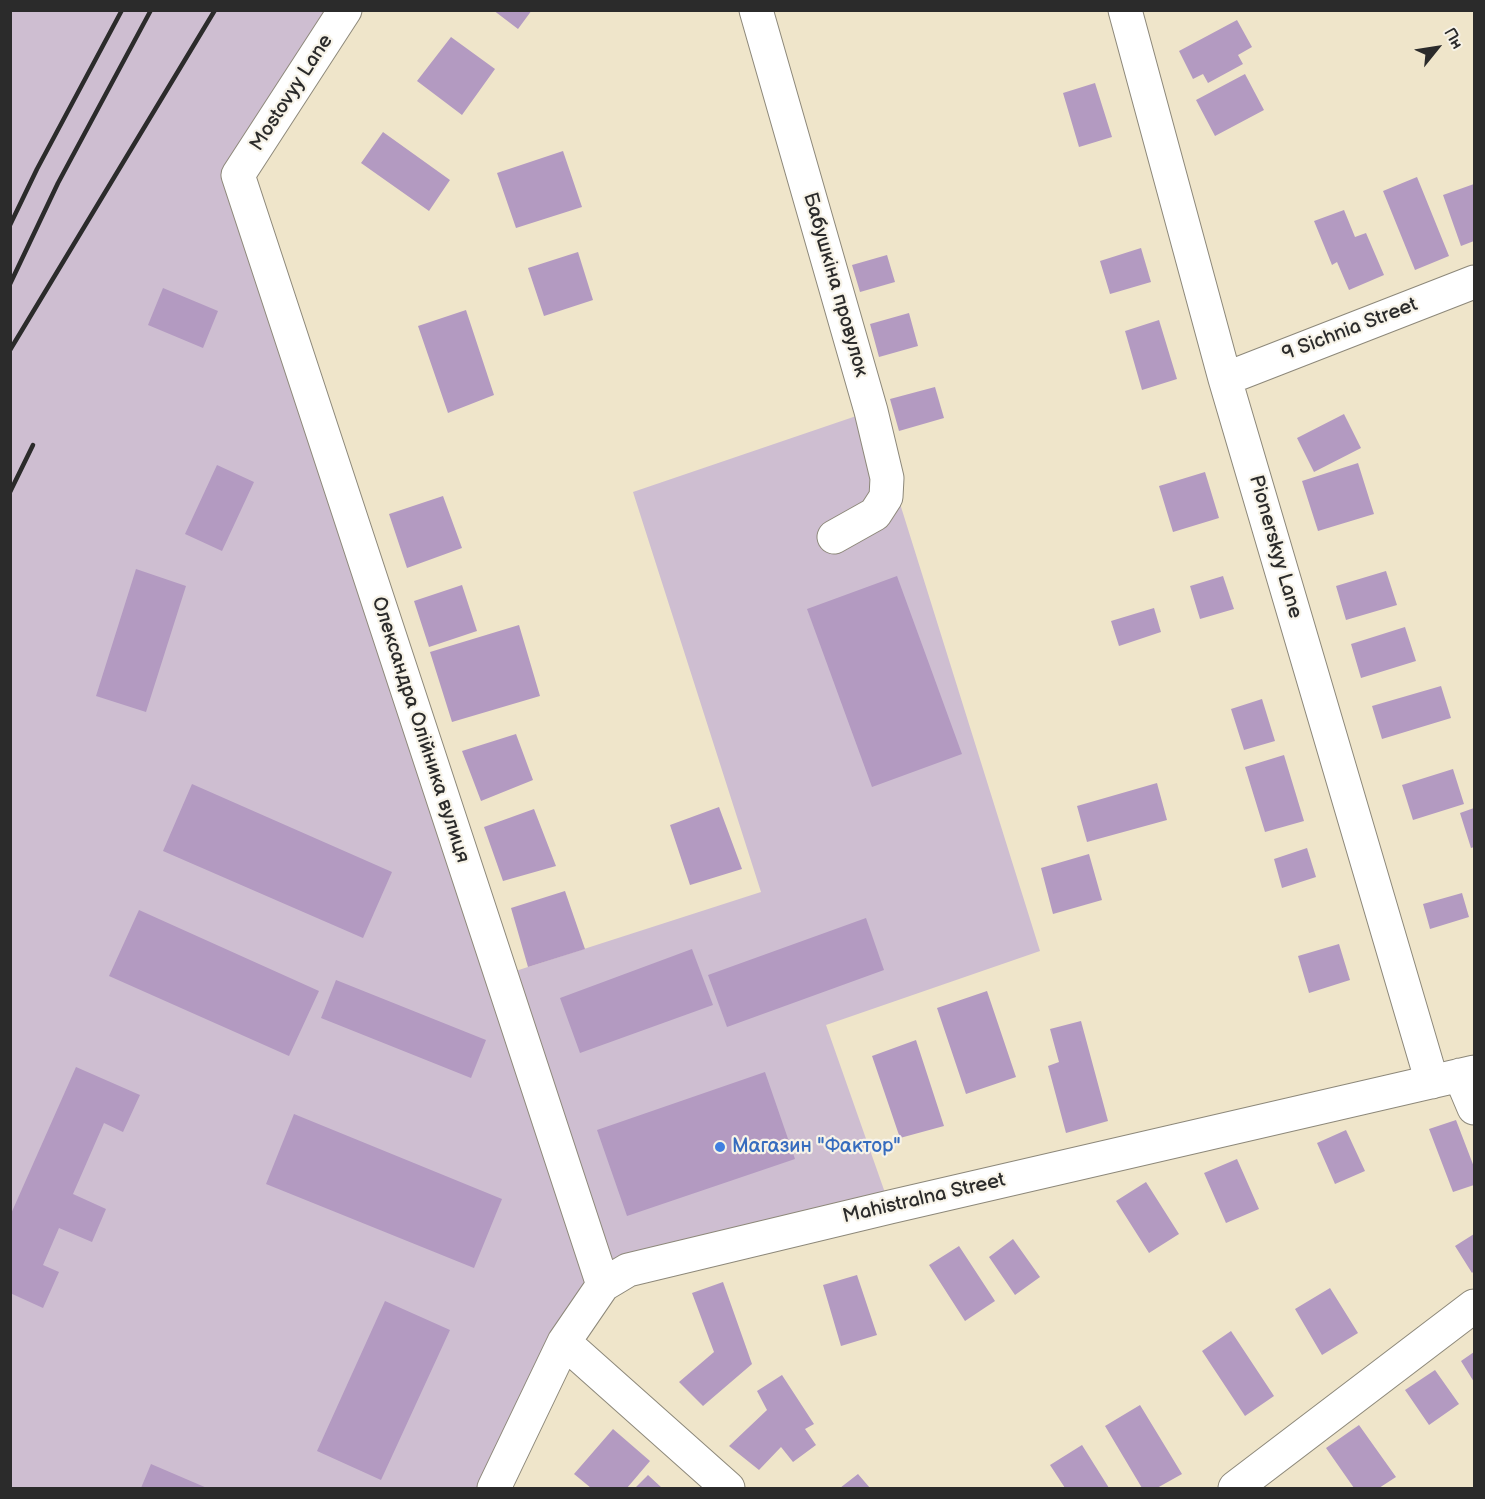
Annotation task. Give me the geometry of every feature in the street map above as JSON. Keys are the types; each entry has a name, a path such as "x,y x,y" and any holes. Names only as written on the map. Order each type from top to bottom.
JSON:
{"street":[{"name":"Mostovyy Lane","path":"238,175 345,10"},
{"name":"Бабушкіна провулок","path":"756,10 871,411 887,478 886,497 875,514 834,537"},
{"name":"Pionerskyy Lane","path":"1125,10 1225,379 1456,1076 1474,1108"},
{"name":"Олександра Олійника вулиця","path":"238,175 603,1285"},
{"name":"9 Sichnia Street","path":"1225,379 1474,282"},
{"name":"Mahistralna Street","path":"494,1488 564,1342 603,1285 628,1270 1456,1076"},
{"path":"1235,1488 1474,1306"},
{"path":"564,1342 728,1488"}],"shaded area":[{"path":"10,11 345,11 238,175 500,976 761,892 633,492 871,411 1040,951 826,1025 890,1207 628,1270 494,1488 11,1488"}],"building":[{"path":"493,10 532,10 518,29"},
{"path":"1237,20 1252,47 1238,55 1243,64 1208,83 1203,74 1193,79 1179,51"},
{"path":"451,37 495,69 462,115 417,81"},
{"path":"1245,74 1264,110 1215,136 1196,100"},
{"path":"1095,83 1112,137 1079,147 1063,93"},
{"path":"383,132 450,180 429,211 361,163"},
{"path":"563,151 582,207 516,228 497,173"},
{"path":"1417,177 1449,256 1415,270 1383,191"},
{"path":"1474,184 1474,241 1461,246 1443,195"},
{"path":"1344,210 1355,237 1366,233 1384,275 1349,290 1337,262 1332,265 1314,221"},
{"path":"1141,248 1151,282 1110,294 1100,261"},
{"path":"578,252 593,300 544,316 528,268"},
{"path":"887,255 895,282 860,292 852,265"},
{"path":"163,288 218,311 203,348 148,325"},
{"path":"466,310 494,395 448,413 418,326"},
{"path":"909,313 918,346 879,357 870,324"},
{"path":"1159,320 1177,379 1142,390 1125,331"},
{"path":"935,387 944,418 899,431 890,399"},
{"path":"1344,414 1361,448 1314,472 1297,438"},
{"path":"1358,463 1374,514 1318,531 1302,481"},
{"path":"217,465 254,482 222,551 185,534"},
{"path":"1205,472 1219,518 1173,532 1159,486"},
{"path":"443,496 462,548 407,568 389,514"},
{"path":"136,569 186,586 146,712 96,696"},
{"path":"1386,571 1397,605 1346,620 1336,586"},
{"path":"897,576 962,754 872,787 807,609"},
{"path":"1223,576 1234,609 1200,619 1190,586"},
{"path":"462,585 477,631 429,647 414,601"},
{"path":"1154,608 1161,632 1119,646 1111,621"},
{"path":"519,625 540,696 452,722 430,652"},
{"path":"1405,627 1416,661 1361,678 1351,644"},
{"path":"1441,686 1451,718 1382,739 1372,706"},
{"path":"1262,699 1275,741 1244,750 1231,709"},
{"path":"516,734 533,780 481,801 462,751"},
{"path":"1284,755 1304,821 1265,832 1245,767"},
{"path":"1453,769 1464,804 1413,820 1402,785"},
{"path":"1157,783 1167,820 1087,842 1077,806"},
{"path":"192,784 392,872 363,938 163,851"},
{"path":"719,807 742,869 690,885 670,825"},
{"path":"1474,808 1474,847 1471,848 1460,813"},
{"path":"534,809 556,866 503,881 484,827"},
{"path":"1307,848 1316,877 1282,888 1274,859"},
{"path":"1089,854 1102,900 1053,914 1041,868"},
{"path":"565,891 585,949 528,967 511,908"},
{"path":"1462,893 1469,917 1430,929 1423,904"},
{"path":"139,910 319,991 289,1056 109,976"},
{"path":"866,918 884,970 727,1027 708,975"},
{"path":"1339,944 1350,980 1309,993 1298,956"},
{"path":"692,949 713,1005 580,1053 560,998"},
{"path":"336,980 486,1040 471,1078 321,1018"},
{"path":"987,991 1016,1077 966,1094 937,1008"},
{"path":"1081,1021 1108,1121 1066,1133 1048,1066 1059,1062 1050,1029"},
{"path":"916,1040 944,1126 900,1138 872,1056"},
{"path":"76,1067 140,1095 123,1132 104,1123 73,1194 106,1209 92,1242 59,1228 43,1265 59,1272 43,1308 10,1293 10,1216"},
{"path":"765,1072 795,1159 627,1216 597,1130"},
{"path":"294,1114 502,1199 474,1268 266,1184"},
{"path":"1456,1120 1474,1167 1474,1185 1453,1192 1429,1129"},
{"path":"1346,1130 1365,1171 1335,1184 1317,1143"},
{"path":"1237,1159 1259,1209 1226,1223 1204,1173"},
{"path":"1146,1182 1179,1234 1149,1253 1116,1201"},
{"path":"1474,1234 1474,1271 1472,1273 1455,1246"},
{"path":"1013,1239 1040,1277 1015,1295 989,1257"},
{"path":"959,1246 995,1301 965,1321 929,1265"},
{"path":"857,1275 877,1335 841,1346 823,1285"},
{"path":"723,1282 752,1364 703,1406 679,1382 714,1352 692,1293"},
{"path":"1330,1288 1358,1333 1322,1355 1295,1309"},
{"path":"385,1301 450,1330 381,1480 317,1451"},
{"path":"1231,1331 1274,1396 1245,1416 1202,1351"},
{"path":"1474,1352 1474,1382 1461,1361"},
{"path":"1435,1370 1459,1404 1429,1425 1405,1390"},
{"path":"782,1375 814,1424 805,1429 816,1445 793,1462 781,1447 759,1470 729,1446 767,1410 757,1391"},
{"path":"1140,1405 1182,1474 1157,1488 1142,1488 1105,1426"},
{"path":"1359,1425 1396,1477 1379,1488 1354,1488 1326,1448"},
{"path":"613,1429 650,1461 627,1488 591,1488 574,1474"},
{"path":"1082,1445 1109,1488 1065,1488 1050,1465"},
{"path":"151,1464 207,1488 141,1488"},
{"path":"858,1474 870,1488 840,1488"},
{"path":"648,1475 662,1488 635,1488"}],"railway":[{"path":"10,225 37,169 122,10"},
{"path":"10,284 58,183 151,10"},
{"path":"10,350 215,10"},
{"path":"10,492 33,445"}],"place":[{"name":"Магазин \"Фактор\"","path":"720,1147"}]}
